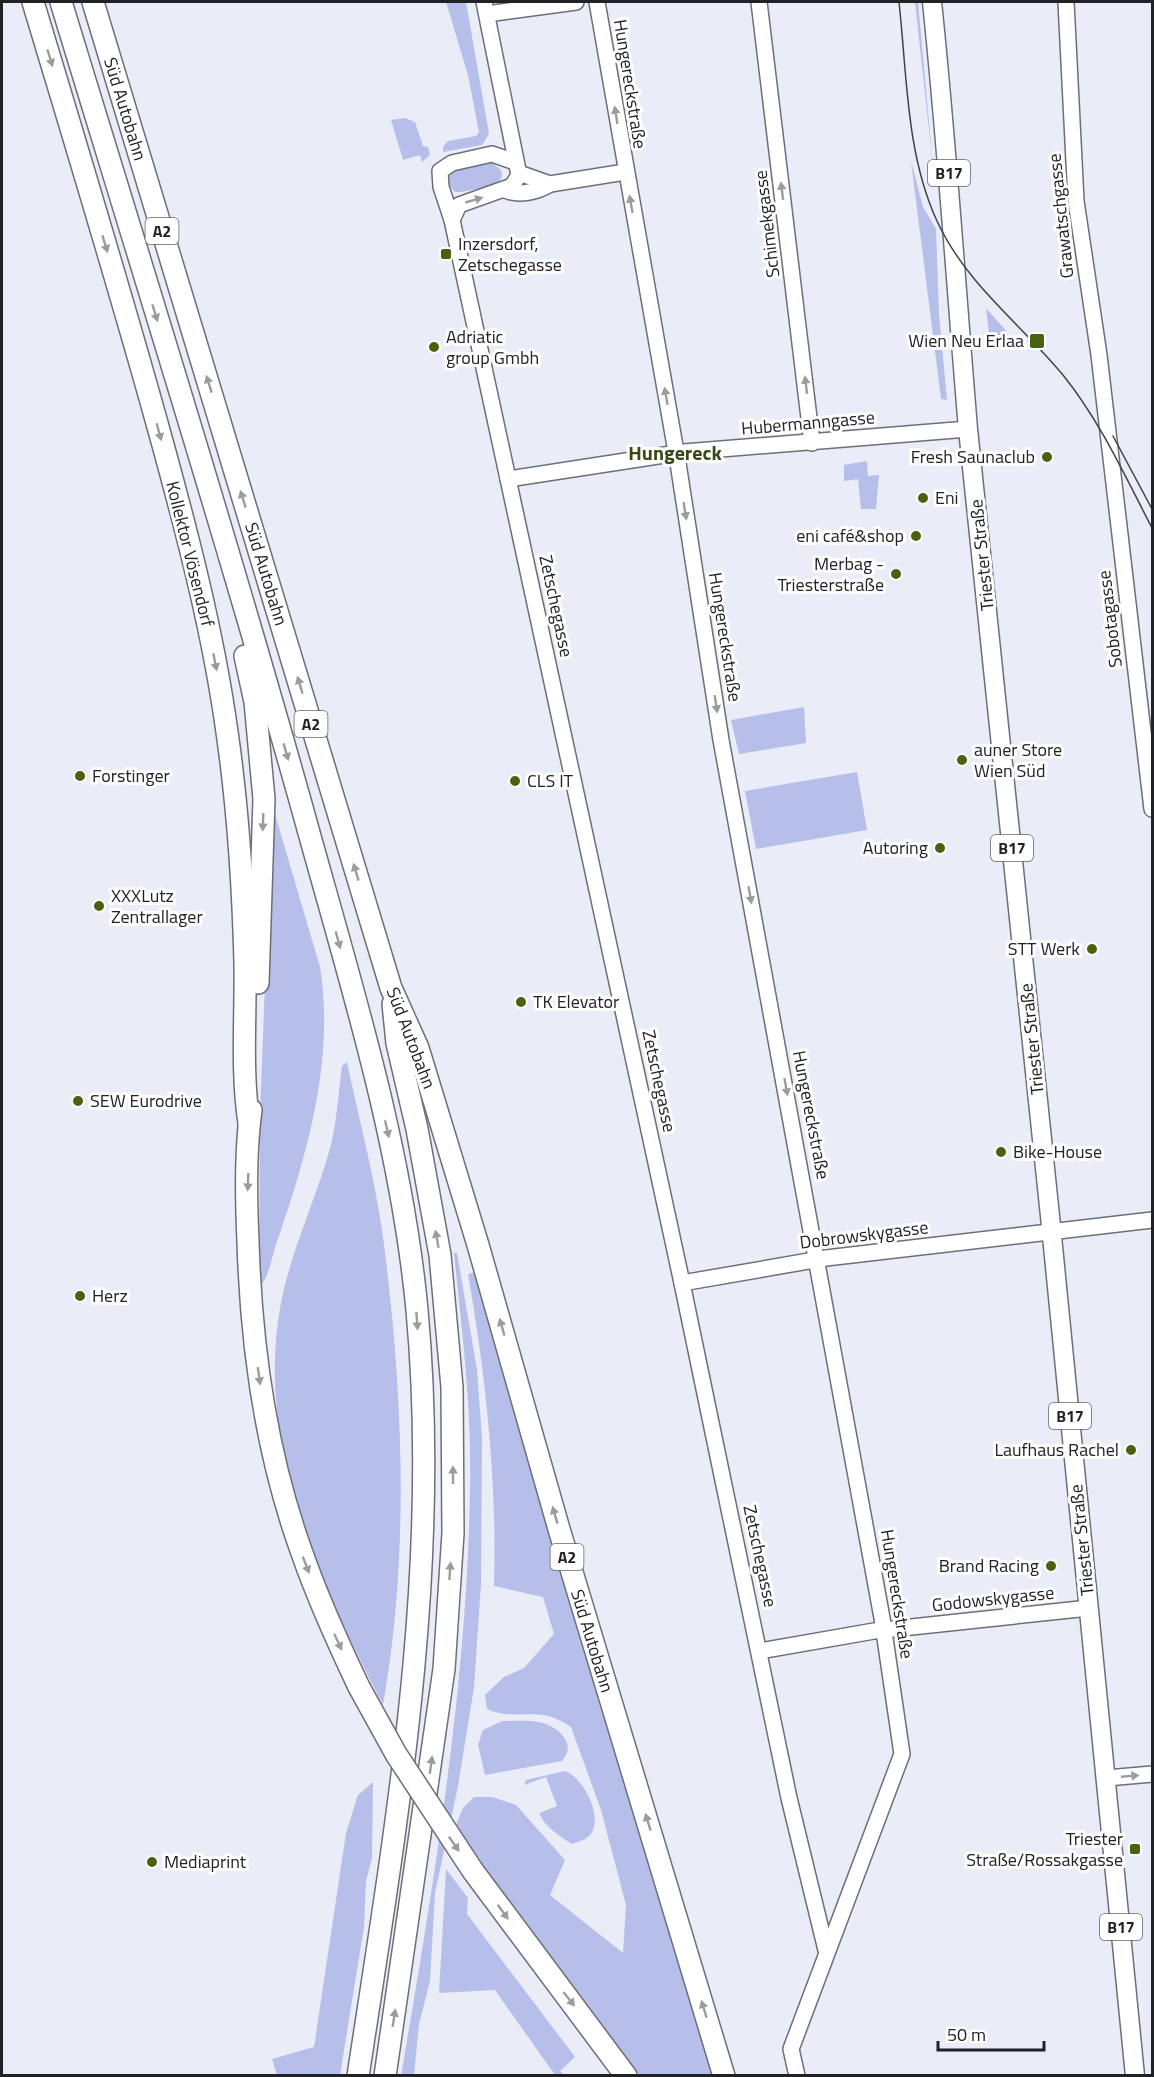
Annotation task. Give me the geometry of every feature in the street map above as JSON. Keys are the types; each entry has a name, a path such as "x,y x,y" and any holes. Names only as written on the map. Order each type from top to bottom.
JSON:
{"highway":[{"name":"Kollektor Vösendorf","path":"33,2 140,359 185,526 215,662 227,732 242,880 245,964 243,1084 249,1123"},
{"name":"Süd Autobahn","path":"61,2 232,569"},
{"name":"Süd Autobahn","path":"93,2 391,988 422,1059 559,1529 724,2076"},
{"name":"A2","path":"232,569 255,702 264,799 255,1089 249,1123 247,1214 249,1287 263,1405 278,1474 301,1551 359,1687 396,1754 473,1871 626,2076"},
{"path":"232,569 280,730 376,1082 403,1209 417,1308 425,1496 418,1648 396,1828 358,2076"},
{"path":"385,2076 444,1669 453,1533 452,1387 440,1255 417,1129 397,1043 391,988"}],"main road":[{"name":"Triester Straße","path":"932,2 948,159 956,306 968,429 1107,1778 1135,2076"}],"street":[{"path":"452,220 456,209 465,202 505,190 516,182 517,168 486,8 576,2"},
{"name":"Hungereckstraße","path":"597,2 676,453 721,740 818,1260 884,1630 902,1754 826,1950 791,2049 797,2076"},
{"name":"Schimekgasse","path":"759,2 812,443"},
{"name":"Grawatschgasse","path":"1066,2 1076,201 1107,424"},
{"path":"506,117 502,137 492,154 517,168"},
{"name":"Zetschegasse","path":"492,154 452,163 440,171 441,187 452,220 682,1283 789,1798 826,1950"},
{"name":"Hungereckstraße","path":"517,168 550,183"},
{"name":"Hungereckstraße","path":"505,190 514,194 542,188 550,183 625,172"},
{"name":"Sobotagasse","path":"1107,424 1152,809"},
{"name":"Hubermanngasse","path":"508,479 676,453 968,429"},
{"name":"Dobrowskygasse","path":"682,1283 818,1260 1152,1220"},
{"name":"Godowskygasse","path":"760,1652 884,1630 1089,1608"},
{"path":"1107,1778 1152,1774"}],"shaded area":[{"path":"446,2 466,2 489,134 482,145 443,152 443,147 448,141 476,136 479,132 468,75"},
{"path":"915,2 918,2 933,166"},
{"path":"405,118 415,122 423,146 428,147 430,155 422,162 420,155 403,160 391,120"},
{"path":"911,161 923,207 936,229 939,315 947,400 941,399"},
{"path":"491,162 501,170 502,176 497,185 455,192 448,185 450,173 463,167"},
{"path":"986,308 1008,333 1010,341 990,342"},
{"path":"867,461 868,476 879,475 876,509 861,509 858,479 844,481 844,465"},
{"path":"804,707 806,743 739,754 731,720"},
{"path":"857,772 867,830 756,849 745,791"},
{"path":"272,804 320,967 324,1002 324,1037 321,1072 308,1141 268,1272 259,1288 260,1113"},
{"path":"347,1062 380,1215 390,1295 399,1412 401,1471 397,1589 392,1647 383,1705 337,1611 298,1511 285,1459 277,1407 275,1355 281,1303 290,1266 332,1142 342,1066"},
{"path":"454,1253 457,1253 477,1370 482,1438 481,1584 474,1687 458,1786 435,1893 430,1981 419,2024 414,2075 401,2076 447,1784 463,1637 468,1563 469,1430 466,1371"},
{"path":"475,1272 714,2075 639,2075 513,1908 456,1825 463,1808 474,1797 492,1797 516,1805 565,1860 550,1895 623,1953 626,1905 601,1810 571,1727 548,1716 498,1713 487,1709 485,1695 504,1677 524,1668 554,1634 543,1597 494,1586 494,1507 489,1429 468,1274"},
{"path":"502,1721 537,1722 552,1727 567,1742 566,1755 562,1761 485,1775 478,1745 483,1730"},
{"path":"565,1771 584,1788 595,1815 590,1835 572,1844 549,1827 539,1813 557,1806 546,1777 524,1785 526,1780"},
{"path":"373,1782 372,1858 366,1881 364,1927 340,2075 277,2075 272,2059 314,2047 346,1833 358,1795"},
{"path":"446,1869 468,1898 467,1914 575,2057 560,2071 564,2075 555,2075 495,1990 439,1993"}],"tram line":[{"path":"899,2 913,141 919,169 937,221 949,244 978,284 1063,375 1089,411 1152,528"},
{"path":"1113,436 1152,509"}],"place":[{"name":"Inzersdorf, Zetschegasse","path":"446,254"},
{"name":"Wien Neu Erlaa","path":"1037,341"},
{"name":"Adriatic group Gmbh","path":"434,347"},
{"name":"Fresh Saunaclub","path":"1047,457"},
{"name":"Eni","path":"923,498"},
{"name":"eni café&shop","path":"916,536"},
{"name":"Merbag - Triesterstraße","path":"896,574"},
{"name":"auner Store Wien Süd","path":"962,760"},
{"name":"Forstinger","path":"80,776"},
{"name":"CLS IT","path":"515,781"},
{"name":"Autoring","path":"940,848"},
{"name":"XXXLutz Zentrallager","path":"99,906"},
{"name":"STT Werk","path":"1092,949"},
{"name":"TK Elevator","path":"521,1002"},
{"name":"SEW Eurodrive","path":"78,1101"},
{"name":"Bike-House","path":"1001,1152"},
{"name":"Herz","path":"80,1296"},
{"name":"Laufhaus Rachel","path":"1131,1450"},
{"name":"Brand Racing","path":"1051,1566"},
{"name":"Triester Straße/Rossakgasse","path":"1135,1849"},
{"name":"Mediaprint","path":"152,1862"}],"district":[{"name":"Hungereck","path":"675,453"}]}
